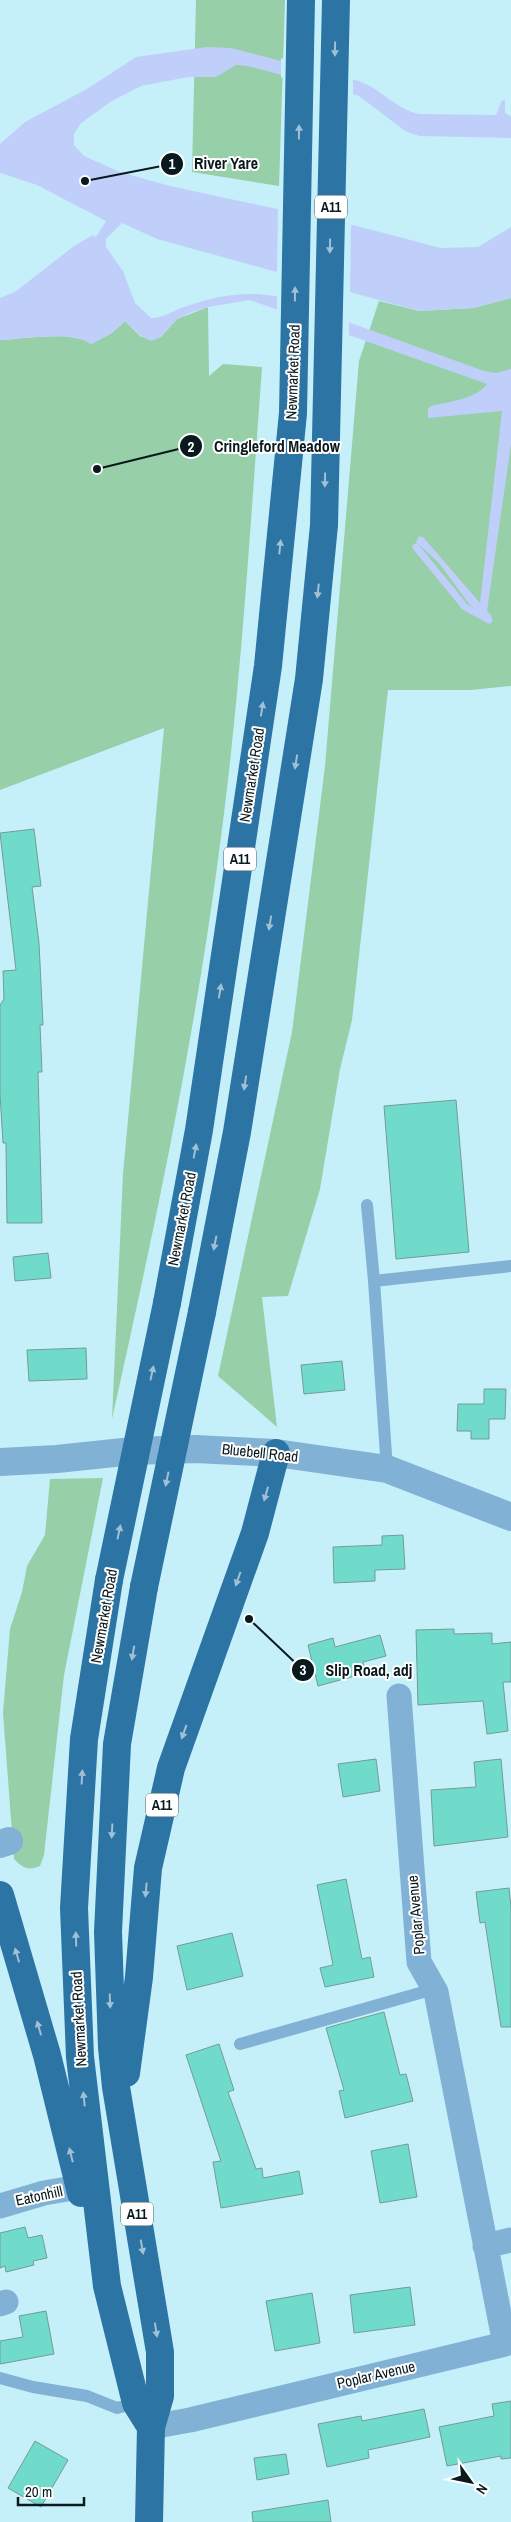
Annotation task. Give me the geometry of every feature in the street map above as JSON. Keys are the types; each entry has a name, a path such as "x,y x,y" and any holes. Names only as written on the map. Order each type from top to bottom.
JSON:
{"highway":[{"name":"Newmarket Road","path":"151,2427 136,2404 107,2286 80,2058 74,1908 84,1739 109,1580 167,1302 199,1130 268,666 293,413 301,0"},
{"name":"Newmarket Road","path":"149,2522 151,2427 160,2396 160,2352 116,2087 112,2047 108,1932 117,1744 144,1587 202,1312 237,1132 309,679 324,525 336,0"},
{"name":"A11","path":"116,2087 126,2073 139,1978 148,1868 171,1768 255,1533 276,1453"},
{"path":"0,1895 47,2055 79,2187 107,2286"}],"street":[{"name":"Bluebell Road","path":"0,1462 57,1459 133,1451 186,1449 224,1449 276,1453 388,1469 511,1518"},
{"name":"Poplar Avenue","path":"151,2427 505,2344 434,1989 419,1962 399,1696"},
{"name":"Eatonhill","path":"0,2206 44,2193 79,2187"},
{"path":"486,2246 511,2240"}],"lane":[{"path":"367,1205 388,1469"},
{"path":"374,1281 511,1266"},
{"path":"240,2044 434,1989"},
{"path":"0,2378 33,2387 87,2396 117,2408 136,2404"}],"green space":[{"path":"196,0 285,0 279,186 192,172"},
{"path":"511,298 511,686 471,690 388,690 352,1020 340,1069 320,1189 288,1296 262,1297 277,1427 218,1376 292,1032 325,766 359,361 379,301 419,311 473,308"},
{"path":"208,307 209,376 223,364 262,367 239,671 227,792 198,995 158,1207 112,1419 123,1174 164,728 0,790 0,340 61,336 73,337 91,344 112,333 125,321 141,337 161,337 177,319"},
{"path":"103,1478 64,1675 44,1855 40,1866 29,1868 14,1859 3,1713 10,1629 22,1592 27,1566 45,1535 50,1479"}],"water":[{"path":"207,47 231,48 359,81 403,108 419,114 496,115 502,100 505,101 505,113 511,116 511,138 419,136 405,131 359,96 248,66 236,65 216,77 188,77 141,86 112,101 81,123 74,134 74,145 84,156 120,172 170,186 357,226 441,248 478,247 511,227 511,298 473,308 419,311 157,239 122,223 106,239 106,247 123,271 135,303 151,318 160,317 184,307 219,297 243,294 267,295 279,297 484,371 496,373 511,369 511,444 487,611 492,616 489,620 469,604 439,563 416,542 419,536 423,537 480,603 502,411 428,418 428,409 431,406 469,396 487,384 250,300 208,307 189,313 177,319 161,337 152,341 142,337 125,321 112,333 91,344 73,337 61,336 0,340 0,298 15,292 74,246 93,235 96,237 106,221 37,185 0,173 0,144 25,122 87,89 136,57"}],"pier":[{"path":"281,58 353,77 353,96 281,77"},
{"path":"278,207 351,223 350,296 277,276"},
{"path":"277,294 349,320 349,338 277,310"}],"building":[{"path":"34,829 41,886 32,887 39,943 43,1025 40,1025 42,1072 38,1072 42,1223 7,1223 6,1143 3,1143 0,1094 0,1005 4,999 3,971 16,970 0,833"},
{"path":"456,1100 469,1252 396,1259 384,1106"},
{"path":"48,1253 51,1278 15,1281 13,1257"},
{"path":"86,1348 87,1379 29,1381 27,1350"},
{"path":"342,1361 345,1390 304,1394 301,1365"},
{"path":"484,1389 506,1389 505,1419 489,1419 489,1439 471,1439 471,1431 457,1431 458,1404 484,1404"},
{"path":"403,1535 405,1569 375,1570 375,1581 334,1583 333,1547 382,1545 382,1536"},
{"path":"454,1629 454,1634 492,1633 492,1644 511,1642 511,1682 503,1682 508,1731 487,1734 483,1701 418,1705 416,1630"},
{"path":"380,1635 386,1656 363,1662 366,1673 318,1686 308,1645 333,1638 335,1647"},
{"path":"376,1759 380,1791 343,1797 338,1764"},
{"path":"501,1759 508,1837 434,1846 431,1790 476,1787 474,1762"},
{"path":"346,1879 362,1959 370,1957 374,1977 325,1987 320,1968 333,1965 317,1885"},
{"path":"509,1888 511,1907 511,2027 501,2027 485,1922 480,1923 476,1892"},
{"path":"232,1933 243,1976 187,1990 177,1946"},
{"path":"384,2012 400,2075 406,2074 413,2101 345,2118 339,2091 344,2090 326,2028"},
{"path":"219,2044 234,2090 228,2092 256,2169 262,2168 263,2178 299,2171 303,2194 221,2208 213,2162 221,2161 186,2055"},
{"path":"408,2144 417,2197 380,2203 371,2151"},
{"path":"25,2227 28,2238 42,2235 47,2258 33,2261 34,2265 6,2272 5,2266 0,2268 0,2233"},
{"path":"410,2287 415,2325 354,2333 350,2295"},
{"path":"312,2293 320,2343 275,2351 266,2301"},
{"path":"46,2311 54,2354 0,2364 0,2341 23,2337 19,2316"},
{"path":"511,2401 511,2458 501,2459 501,2456 447,2466 439,2427 494,2416 492,2404"},
{"path":"424,2409 430,2437 368,2450 369,2458 327,2467 318,2424 361,2416 362,2421"},
{"path":"35,2441 68,2460 41,2507 8,2488"},
{"path":"286,2454 289,2474 257,2480 254,2458"},
{"path":"328,2500 331,2522 253,2522 252,2512"}],"waterway":[{"path":"416,547 465,607 489,620"}],"place":[{"name":"River Yare","path":"85,181"},
{"name":"Cringleford Meadow","path":"97,469"},
{"name":"Slip Road, adj","path":"249,1619"}]}
